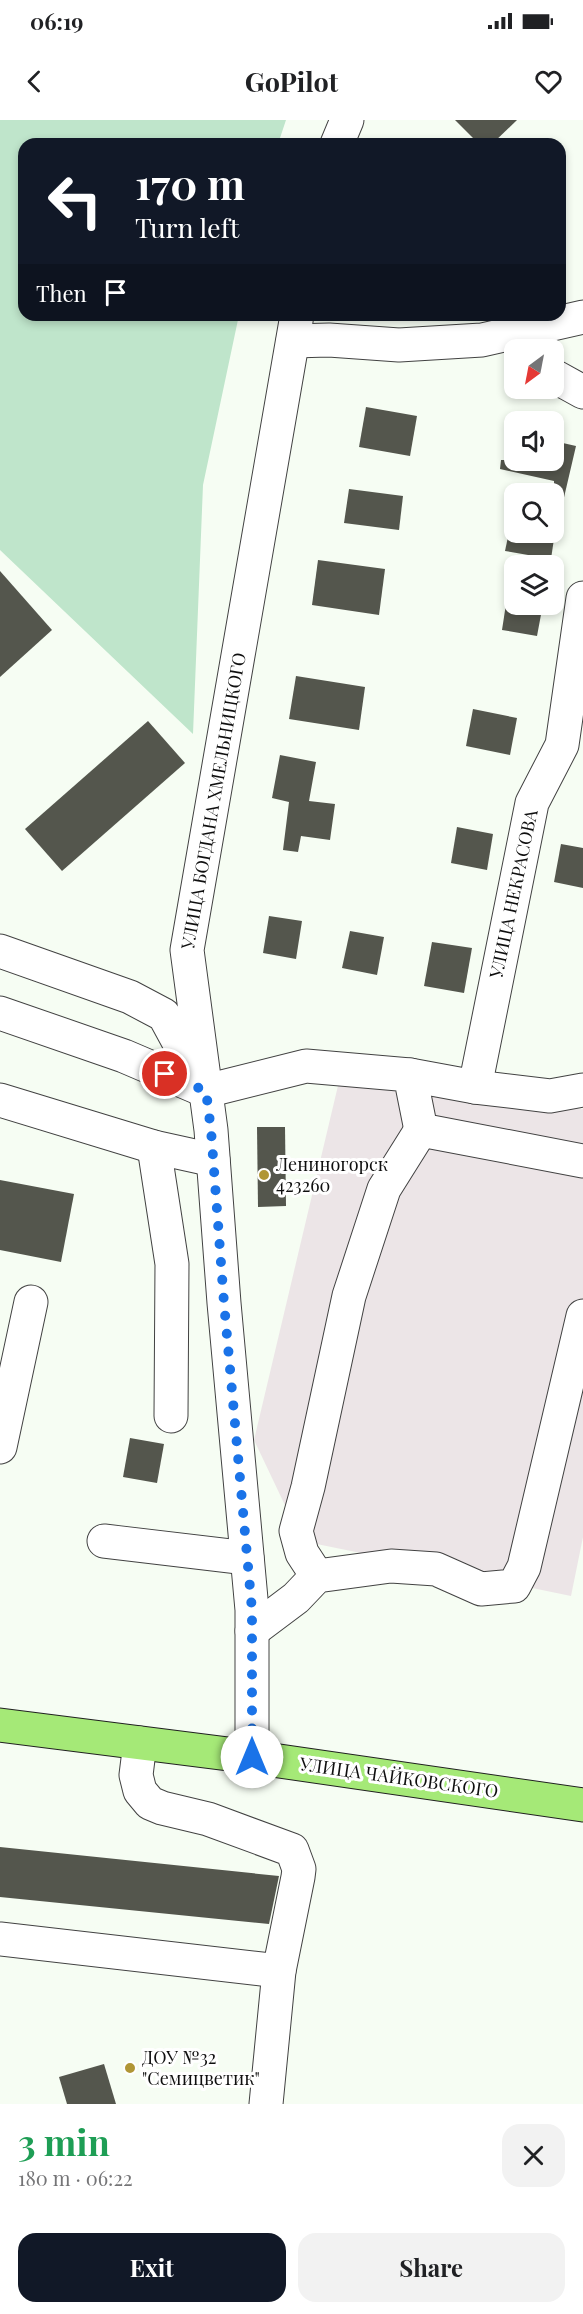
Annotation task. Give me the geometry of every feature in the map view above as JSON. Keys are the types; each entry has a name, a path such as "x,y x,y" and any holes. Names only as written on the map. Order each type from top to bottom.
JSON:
{"main road":[{"name":"УЛИЦА ЧАЙКОВСКОГО","path":"0,1725 252,1757 583,1805"}],"street":[{"path":"340,138 347,120"},
{"path":"566,321 583,317"},
{"path":"295,328 329,340 399,345 482,340 565,321"},
{"name":"УЛИЦА БОГДАНА ХМЕЛЬНИЦКОГО","path":"252,1757 252,1631 247,1558 213,1160 187,950 295,328"},
{"path":"482,340 504,351"},
{"path":"564,382 583,392"},
{"name":"УЛИЦА НЕКРАСОВА","path":"475,1087 532,803 573,734 583,598"},
{"path":"0,951 130,997 164,1015 206,1091"},
{"path":"0,1013 124,1056 206,1091 306,1066 410,1075 475,1087 550,1096 583,1089"},
{"path":"317,1576 302,1553 297,1531 349,1296 384,1189 421,1130 410,1075"},
{"path":"0,1100 154,1148 213,1160"},
{"path":"421,1130 583,1161"},
{"path":"154,1148 172,1264 171,1416"},
{"path":"0,1447 31,1302"},
{"path":"252,1631 296,1598 317,1576 391,1566 436,1569 481,1589 514,1586 524,1567 583,1316"},
{"path":"104,1541 247,1558"},
{"path":"140,1743 136,1775 140,1791 150,1803 208,1819 291,1850 298,1865 298,1876 279,1971 266,2104"},
{"path":"0,1939 279,1971"}],"shaded area":[{"path":"341,1073 583,1109 583,1537 571,1596 302,1541 254,1440"}],"green space":[{"path":"0,120 286,120 280,138 18,138 18,321 238,321 203,485 193,734 0,550"}],"building":[{"path":"455,120 517,120 498,138 473,138"},
{"path":"366,407 417,416 410,456 359,447"},
{"path":"564,443 576,446 564,497 564,483 554,483 554,481 509,471 564,471"},
{"path":"501,460 504,460 504,470 500,469"},
{"path":"349,489 403,496 399,530 344,523"},
{"path":"507,543 553,543 552,555 528,555 505,551"},
{"path":"318,560 385,569 379,615 312,605"},
{"path":"0,571 52,630 0,677"},
{"path":"504,615 541,615 537,636 502,630"},
{"path":"296,676 365,687 359,730 289,719"},
{"path":"473,709 517,718 510,755 466,746"},
{"path":"148,721 185,763 62,871 25,829"},
{"path":"280,755 316,762 309,801 335,804 330,840 301,836 298,852 283,850 289,802 272,798"},
{"path":"457,827 493,834 487,870 451,863"},
{"path":"561,844 583,848 583,888 554,882"},
{"path":"269,916 302,921 296,959 263,953"},
{"path":"350,931 384,937 377,975 342,968"},
{"path":"432,942 472,948 464,993 424,986"},
{"path":"257,1127 285,1127 286,1206 258,1207"},
{"path":"0,1180 74,1194 61,1262 0,1250"},
{"path":"130,1438 164,1444 157,1483 123,1477"},
{"path":"0,1847 279,1876 269,1924 0,1897"},
{"path":"104,2064 116,2104 67,2104 59,2077"}],"place":[{"name":"Лениногорск 423260","path":"264,1175"},
{"name":"ДОУ №32 \"Семицветик\"","path":"130,2068"}],"route":[{"path":"165,1074 206,1091 211,1130 252,1610 252,1757"}]}
